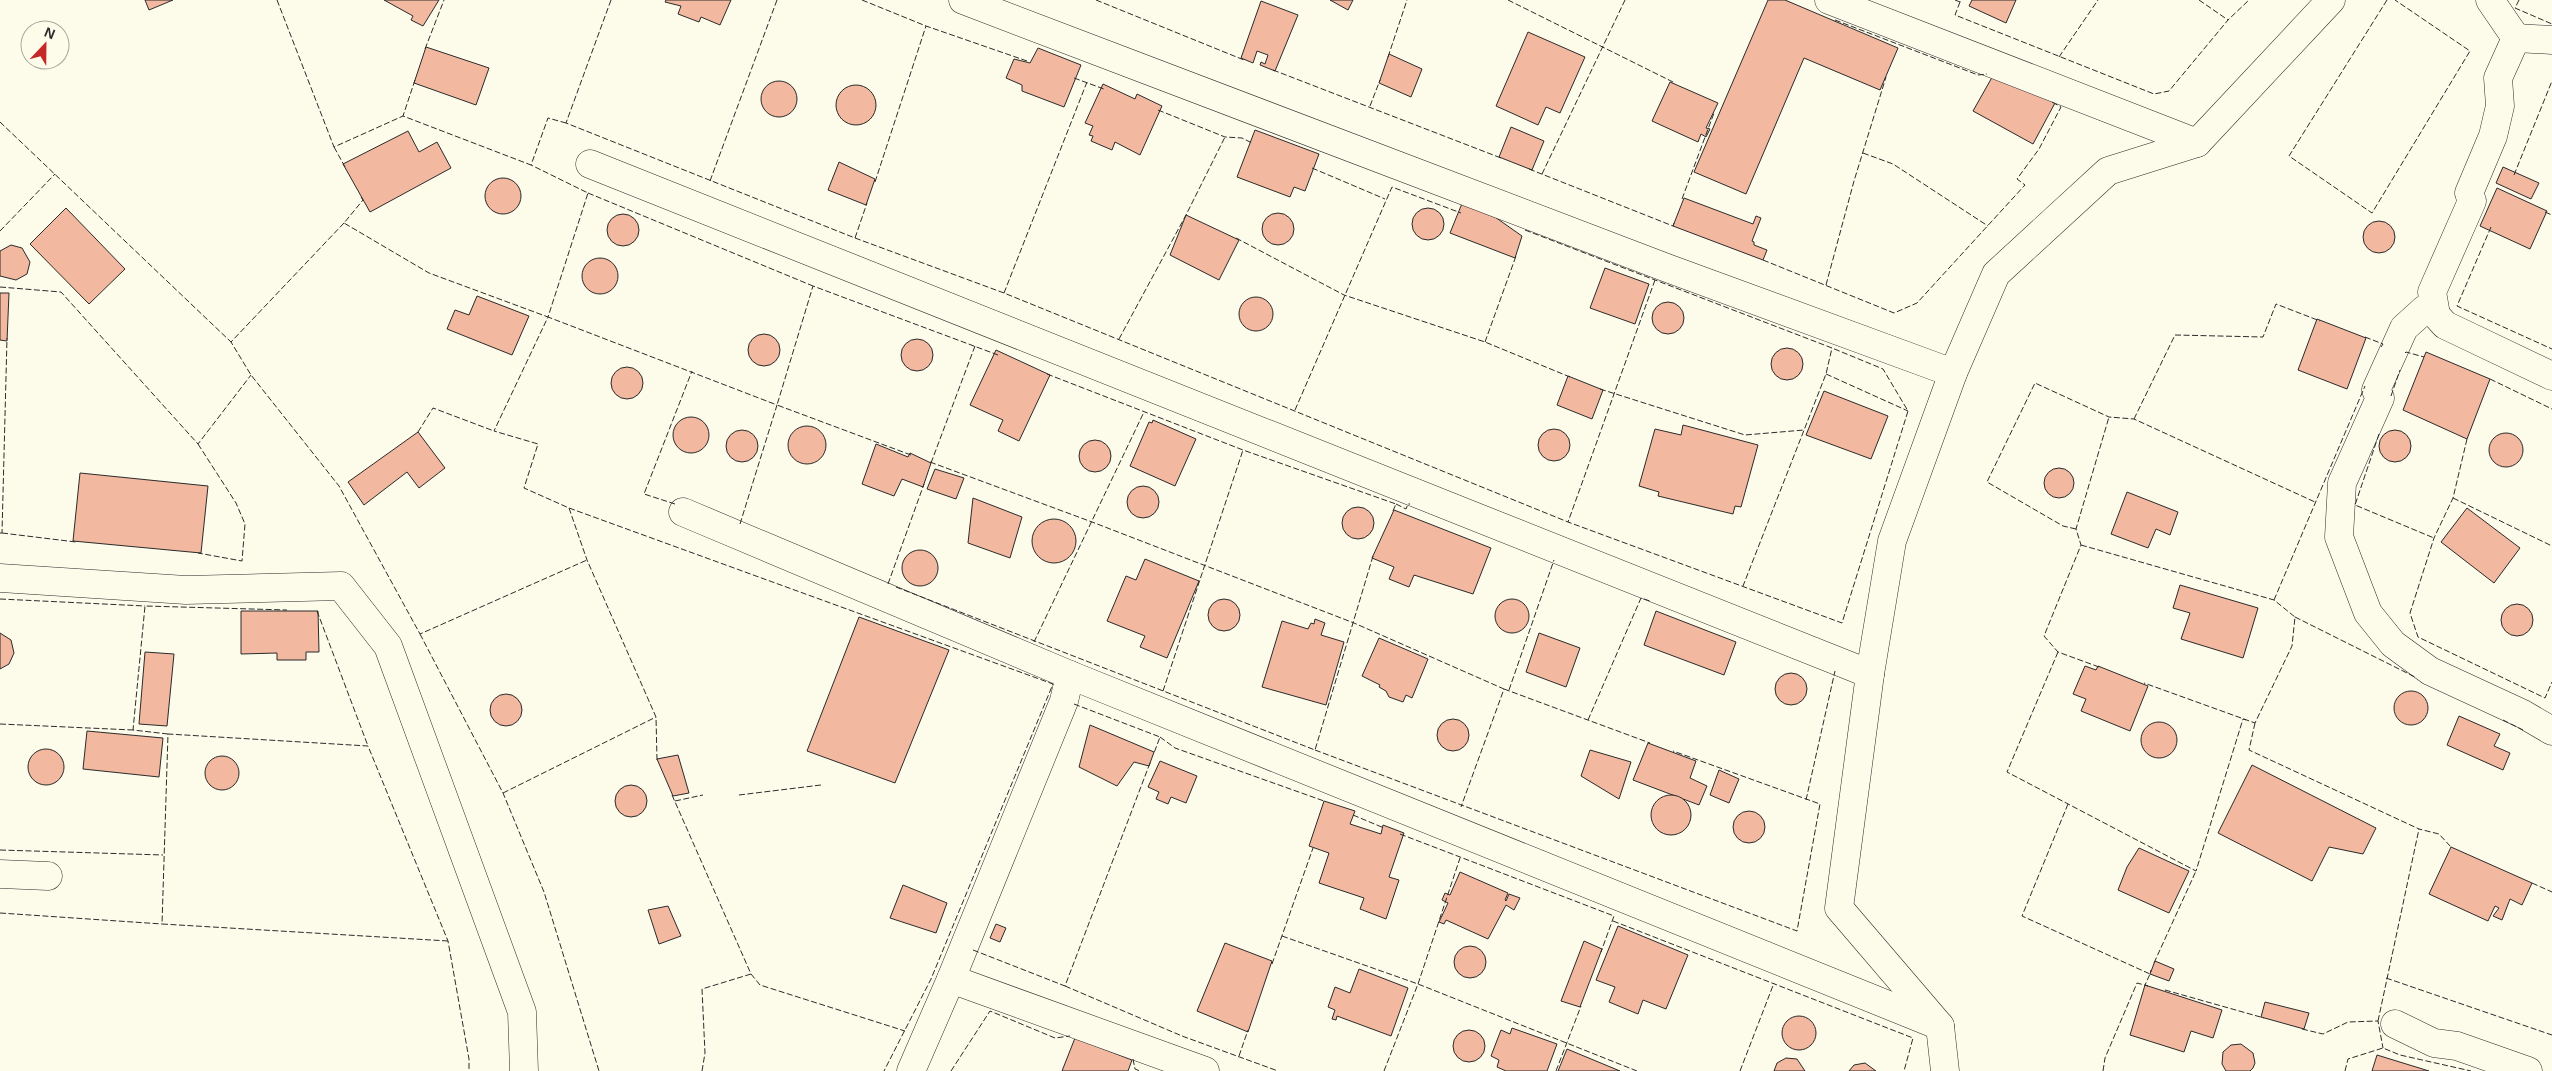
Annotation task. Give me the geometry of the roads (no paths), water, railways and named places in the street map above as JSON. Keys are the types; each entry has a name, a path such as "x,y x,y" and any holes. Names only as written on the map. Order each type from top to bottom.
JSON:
{"street":[{"path":"963,0 1667,268 1953,373"},
{"path":"1829,0 2197,143"},
{"path":"1944,1071 1940,1026 1839,908 1870,674 1892,542 1953,373 1996,274 2108,171 2197,143 2331,0"},
{"path":"2490,0 2516,38"},
{"path":"2516,38 2552,40"},
{"path":"2436,315 2432,292 2472,201 2469,193 2494,136 2500,106 2498,78 2516,38"},
{"path":"590,164 1870,674"},
{"path":"2552,376 2445,325 2436,315 2425,310 2404,328 2376,390 2380,398 2342,484 2339,537 2368,613 2393,644 2430,671 2522,714 2552,731"},
{"path":"683,512 1070,675 1940,1026"},
{"path":"0,578 186,590 342,586 388,646 522,1012 524,1071"},
{"path":"911,1071 951,979 1064,701 1070,675"},
{"path":"0,874 48,876"},
{"path":"951,979 1205,1071"},
{"path":"2395,1024 2434,1043 2457,1046 2528,1071"}]}
